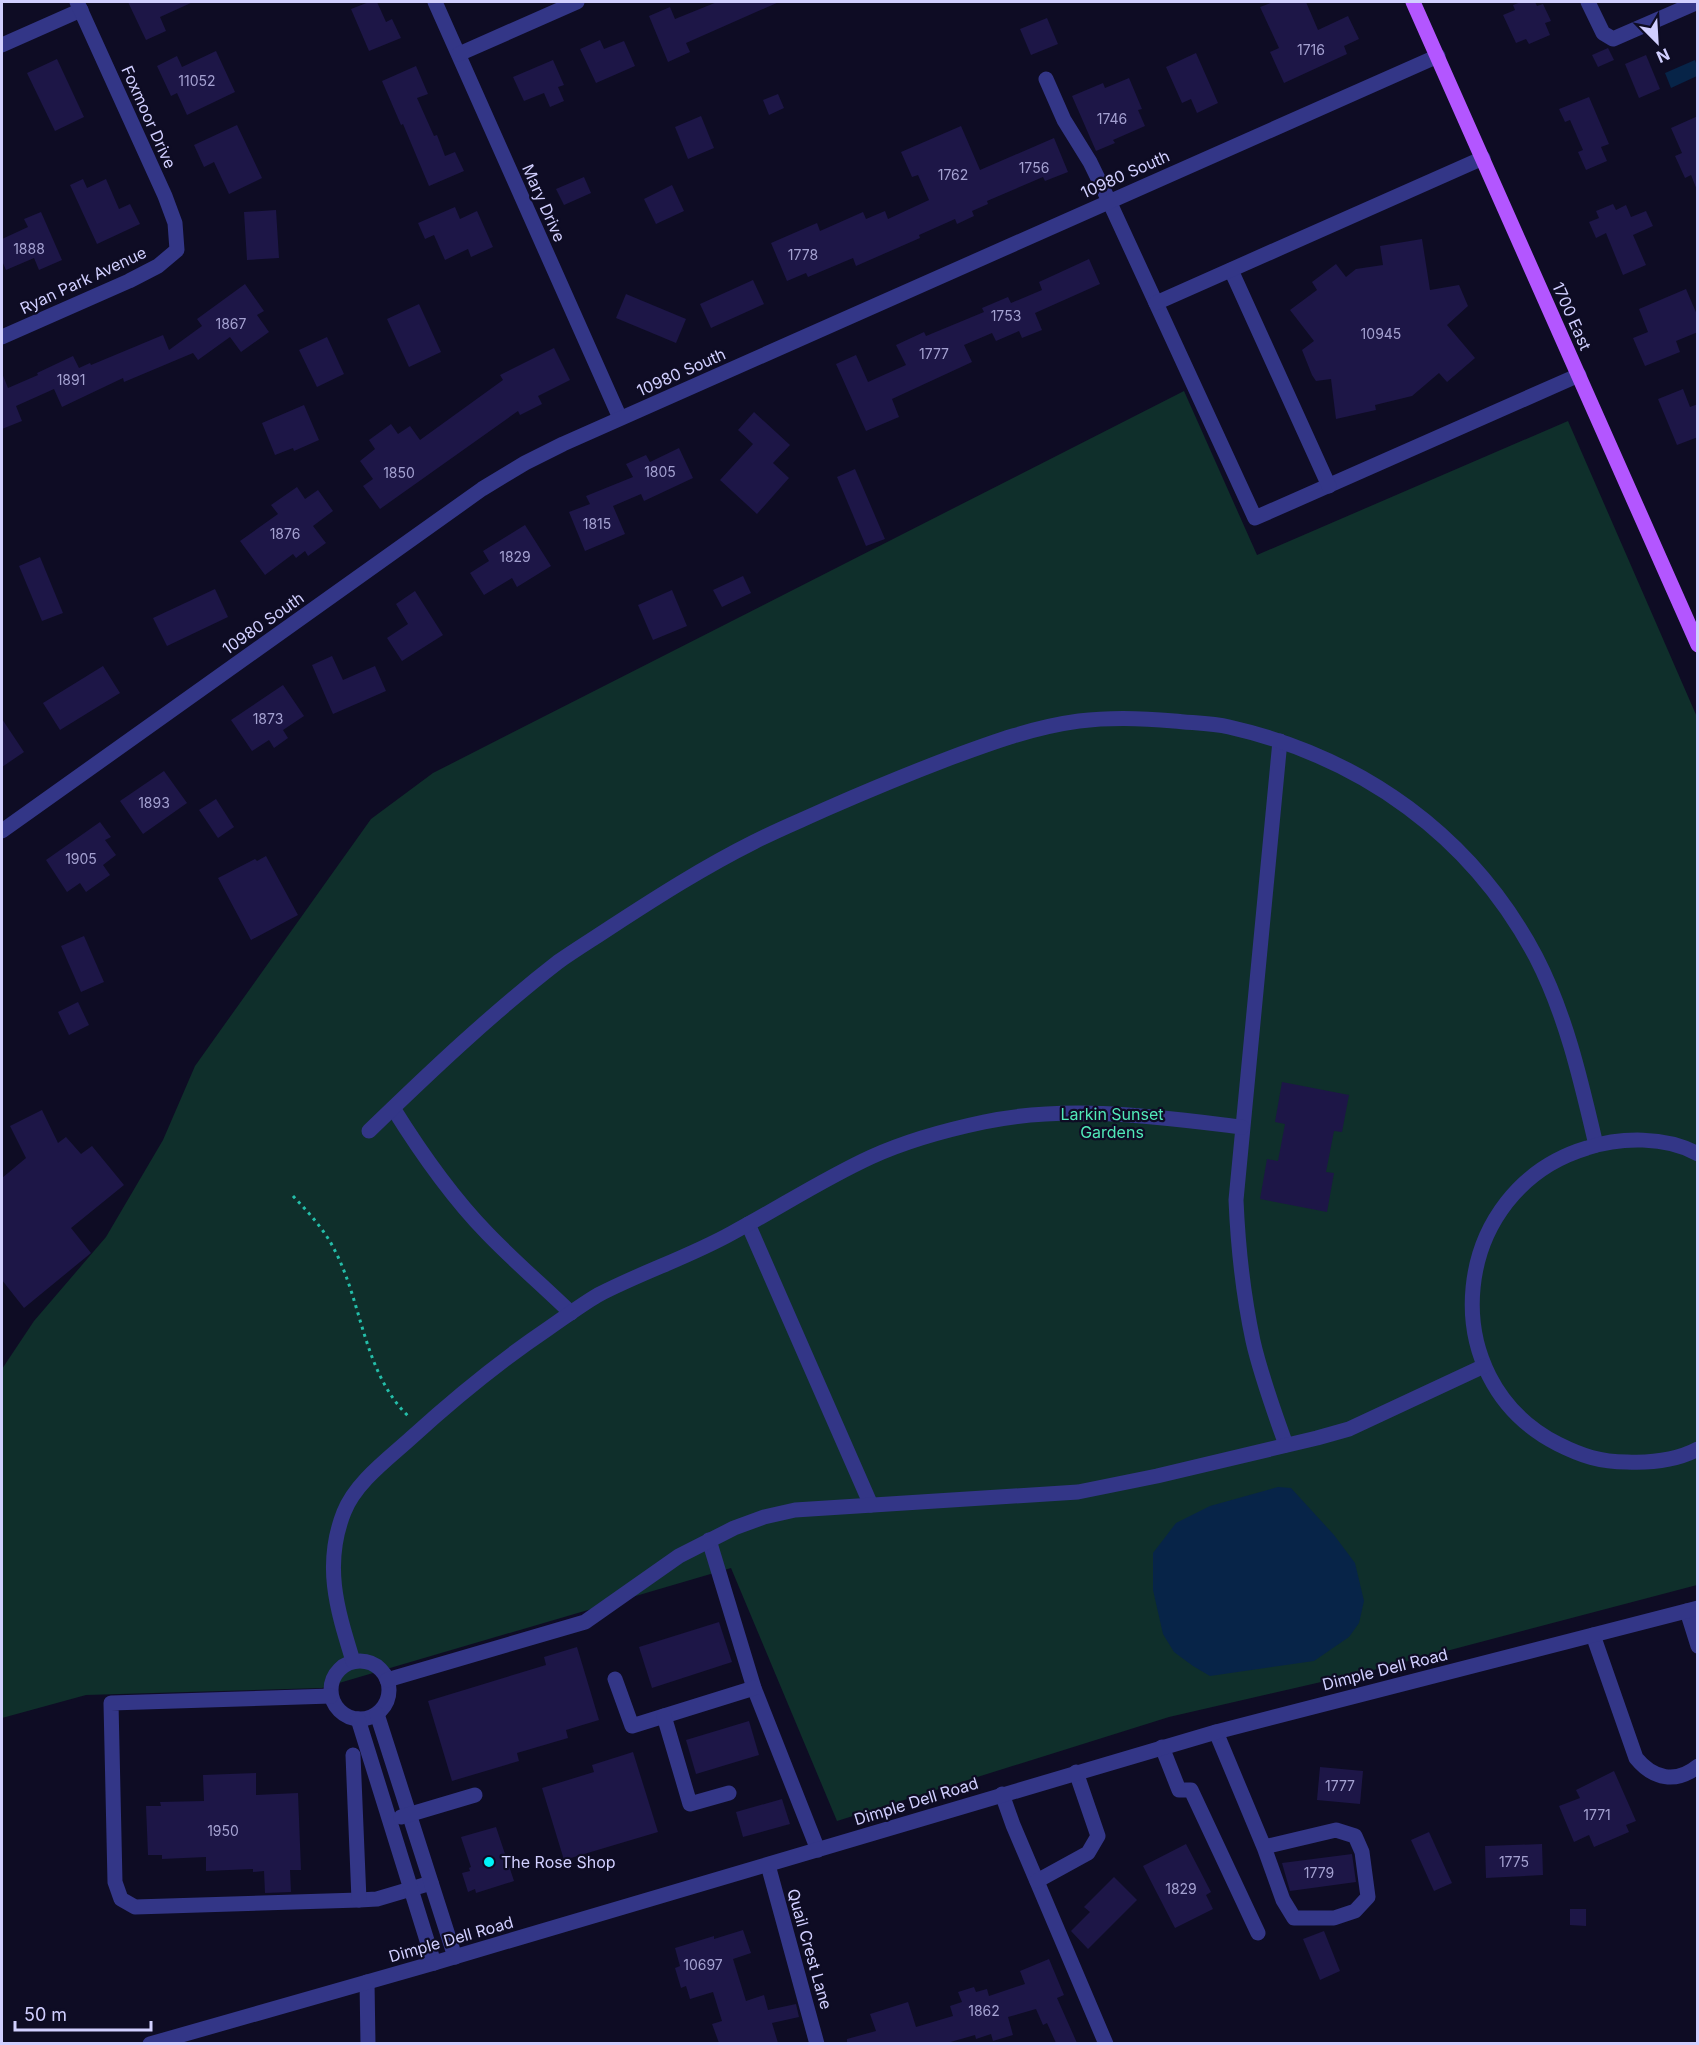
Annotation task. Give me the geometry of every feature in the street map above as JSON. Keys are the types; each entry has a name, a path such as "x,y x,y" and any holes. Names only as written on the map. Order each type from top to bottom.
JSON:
{"main road":[{"name":"1700 East","path":"1413,2 1698,645"}],"street":[{"name":"Mary Drive","path":"435,2 620,418"},
{"path":"459,54 577,2"},
{"path":"1588,2 1603,33 1613,39 1698,2"},
{"path":"2,45 79,6"},
{"name":"Foxmoor Drive","path":"79,6 165,196 175,224 177,250"},
{"name":"10980 South","path":"2,831 482,489 525,463 620,418 1438,56"},
{"path":"1046,79 1064,120 1090,162 1109,201 1255,518 1579,375"},
{"path":"1156,303 1483,158"},
{"name":"Ryan Park Avenue","path":"2,337 129,281 158,266 177,250"},
{"path":"1231,270 1329,486"},
{"path":"369,1131 468,1036 560,960 668,890 745,847 861,794 1008,737 1078,722 1114,718 1226,726 1280,741 1339,764 1394,796 1421,816 1487,882 1513,919 1536,958 1555,1000 1570,1043 1596,1145"},
{"path":"1280,741 1236,1200 1239,1253 1253,1343 1286,1446"},
{"path":"393,1108 454,1196 488,1234 571,1313"},
{"path":"353,1661 333,1586 333,1558 345,1509 362,1485 382,1464 459,1395 512,1353 596,1296 729,1235 815,1185 874,1155 929,1136 986,1121 1047,1114 1106,1113 1242,1127"},
{"path":"1698,1154 1665,1143 1635,1140 1596,1145 1559,1158 1526,1179 1504,1203 1487,1232 1477,1258 1472,1299 1475,1331 1484,1366 1498,1391 1541,1435 1568,1449 1603,1462 1643,1462 1686,1455 1698,1449"},
{"path":"748,1224 871,1505"},
{"path":"387,1680 585,1622 679,1556 709,1540 764,1517 795,1509 1077,1492 1147,1478 1349,1429 1484,1366"},
{"path":"709,1540 754,1688 818,1850"},
{"path":"1693,1609 1698,1646"},
{"name":"Dimple Dell Road","path":"150,2043 434,1963 1162,1747 1693,1609"},
{"path":"1593,1635 1636,1758 1644,1768 1664,1777 1674,1777 1688,1774 1698,1766"},
{"path":"353,1661 375,1665 387,1680 388,1698 384,1707 377,1714 358,1719 349,1717 335,1705 331,1696 334,1677 345,1664 353,1661"},
{"path":"615,1679 632,1726 754,1688"},
{"path":"331,1696 111,1703 116,1882 121,1899 135,1907 359,1900 377,1899 431,1883"},
{"path":"377,1714 454,1957"},
{"path":"664,1716 690,1803 729,1793"},
{"path":"358,1719 434,1963"},
{"path":"1216,1732 1264,1847 1283,1900 1294,1918 1334,1918 1355,1911 1368,1897 1362,1852 1354,1836 1336,1830 1264,1847"},
{"path":"1162,1747 1179,1790 1191,1790 1258,1933"},
{"path":"369,1754 388,1749"},
{"path":"353,1755 359,1900"},
{"path":"1037,1881 1088,1853 1098,1836 1076,1772"},
{"path":"1002,1794 1106,2043"},
{"path":"390,1820 475,1795"},
{"name":"Quail Crest Lane","path":"768,1865 817,2043"},
{"path":"367,1982 368,2043"}],"path":[{"path":"293,1196 309,1212 334,1247 374,1365 390,1394 421,1429"}],"green space":[{"name":"Larkin Sunset Gardens","path":"1184,391 1257,555 1568,421 1697,717 1697,1585 1382,1668 1169,1717 837,1821 731,1568 322,1688 86,1695 2,1718 2,1369 34,1321 106,1237 163,1140 195,1066 371,819 433,773"}],"water":[{"path":"1695,60 1697,76 1671,88 1665,73"},
{"path":"1278,1487 1291,1488 1334,1535 1355,1563 1364,1601 1359,1623 1349,1637 1314,1661 1210,1676 1174,1652 1163,1634 1153,1590 1153,1553 1176,1523 1210,1506"}],"building":[{"path":"128,2 193,2 160,17 166,31 146,40"},
{"path":"369,2 377,2 386,22 392,19 401,38 369,51 351,9"},
{"path":"717,2 779,2 686,43 690,52 668,62 649,16 670,7 675,19"},
{"path":"1273,2 1306,2 1318,30 1348,16 1359,39 1344,46 1347,54 1284,83 1270,52 1279,48 1260,7"},
{"path":"1521,2 1535,2 1537,6 1543,4 1551,21 1545,23 1550,35 1529,44 1526,39 1516,43 1503,15 1515,10 1513,5"},
{"path":"1047,18 1058,44 1031,55 1020,29"},
{"path":"600,40 604,49 624,41 635,66 596,83 580,49"},
{"path":"1608,48 1614,60 1598,67 1592,55"},
{"path":"216,51 235,92 187,115 177,93 171,96 157,66 177,56 182,67"},
{"path":"1196,53 1218,103 1197,113 1191,99 1182,103 1166,67"},
{"path":"1646,55 1660,89 1639,98 1625,64"},
{"path":"57,59 84,117 55,131 27,73"},
{"path":"553,60 564,85 558,87 564,101 550,107 544,93 524,101 513,77"},
{"path":"416,66 428,94 417,98 434,136 437,135 445,156 455,152 464,171 429,186 382,81"},
{"path":"1129,78 1142,109 1138,110 1145,126 1113,140 1115,143 1096,151 1072,96 1103,83 1105,88"},
{"path":"778,94 784,108 769,115 763,100"},
{"path":"1589,97 1609,144 1601,147 1607,161 1586,170 1578,152 1583,150 1570,120 1565,122 1559,109"},
{"path":"701,116 714,148 688,159 675,127"},
{"path":"1698,116 1697,190 1691,175 1685,178 1675,156 1682,153 1671,128"},
{"path":"237,125 262,178 229,194 214,162 204,167 194,145"},
{"path":"961,126 980,170 1054,138 1068,172 1045,181 1043,177 987,201 988,204 972,211 974,216 957,224 955,219 919,235 920,238 856,266 853,258 808,277 806,273 787,281 771,243 817,223 820,231 863,212 866,219 885,211 888,219 929,200 918,175 912,177 901,152"},
{"path":"584,177 591,193 564,205 556,189"},
{"path":"83,179 87,188 106,179 119,209 130,204 140,224 97,244 70,185"},
{"path":"672,185 684,211 656,224 644,199"},
{"path":"1613,204 1616,210 1626,205 1631,217 1646,211 1653,226 1633,235 1646,265 1623,275 1606,233 1596,238 1589,222 1599,218 1596,211"},
{"path":"455,207 460,219 477,211 493,247 471,257 468,249 445,260 434,235 425,239 418,223"},
{"path":"276,210 279,258 247,260 244,212"},
{"path":"41,212 62,260 39,270 34,258 6,270 2,261 2,239 28,227 24,219"},
{"path":"1422,239 1430,290 1459,285 1468,306 1447,325 1475,358 1447,382 1439,373 1412,396 1375,405 1376,410 1336,419 1331,379 1316,381 1312,375 1302,350 1314,341 1290,310 1317,290 1312,282 1336,264 1346,277 1356,269 1383,265 1380,246"},
{"path":"1089,259 1100,284 1035,313 1042,330 1022,338 1019,331 996,341 992,333 964,345 972,362 892,399 899,417 866,431 836,364 856,355 868,382 906,365 896,345 924,332 926,336 984,312 982,308 1008,297 1011,303 1042,290 1039,282"},
{"path":"753,280 764,304 711,328 700,304"},
{"path":"245,284 264,311 257,315 269,332 241,352 230,337 198,360 193,353 124,382 123,378 62,407 54,389 16,406 22,421 2,429 2,373 8,388 73,356 79,368 163,335 169,350 202,326 197,319"},
{"path":"1686,289 1698,317 1698,332 1676,341 1680,352 1645,366 1633,338 1648,332 1639,309"},
{"path":"626,294 686,319 676,343 616,318"},
{"path":"419,304 441,352 409,367 387,319"},
{"path":"327,337 344,374 317,387 299,350"},
{"path":"554,348 570,380 538,396 542,404 520,415 518,411 380,509 363,486 373,479 360,461 375,449 369,440 391,424 398,434 410,426 420,440 503,380 500,375"},
{"path":"1683,389 1690,407 1698,404 1698,437 1677,445 1658,399"},
{"path":"304,405 319,440 294,451 293,448 275,455 262,423"},
{"path":"754,412 790,445 773,463 789,478 757,514 720,480 753,444 738,430"},
{"path":"679,448 693,478 644,501 641,494 613,506 625,534 585,551 569,512 590,504 586,496 633,477 626,464 646,455 650,462"},
{"path":"855,469 885,539 866,546 837,477"},
{"path":"297,487 305,499 318,490 333,511 313,526 326,543 308,556 305,551 296,558 293,554 265,575 240,541 278,514 271,505"},
{"path":"525,525 551,566 517,587 512,578 484,595 470,573 489,561 483,551"},
{"path":"40,557 63,613 42,621 19,566"},
{"path":"743,576 751,593 722,607 713,590"},
{"path":"215,589 228,617 167,646 153,618"},
{"path":"672,590 687,626 653,640 638,605"},
{"path":"415,591 443,635 402,661 387,638 408,624 396,604"},
{"path":"332,656 343,680 375,666 386,691 333,714 312,665"},
{"path":"103,666 120,693 60,730 43,703"},
{"path":"283,685 304,716 283,730 288,738 274,748 269,740 252,751 231,720"},
{"path":"2,719 24,752 2,767"},
{"path":"164,771 187,803 143,834 120,801"},
{"path":"216,799 234,827 218,838 199,810"},
{"path":"100,822 111,837 105,840 116,855 103,865 110,875 86,892 80,883 67,892 46,860"},
{"path":"266,856 298,915 251,940 218,878 255,859 257,861"},
{"path":"84,936 104,982 81,992 61,946"},
{"path":"78,1002 89,1025 69,1035 58,1012"},
{"path":"1282,1082 1349,1095 1342,1132 1334,1131 1326,1172 1334,1173 1327,1212 1260,1199 1267,1159 1278,1161 1285,1124 1275,1122"},
{"path":"42,1110 58,1143 66,1137 81,1154 92,1146 124,1185 71,1228 91,1253 24,1308 2,1280 2,1178 26,1158 10,1126"},
{"path":"719,1622 732,1662 652,1688 639,1647"},
{"path":"577,1647 599,1720 566,1730 568,1738 517,1753 519,1761 452,1781 428,1701 546,1665 544,1657"},
{"path":"749,1721 759,1755 696,1774 686,1740"},
{"path":"633,1752 658,1832 564,1860 542,1788 594,1772 592,1765"},
{"path":"1320,1767 1363,1771 1360,1804 1317,1800"},
{"path":"1614,1771 1636,1821 1626,1825 1629,1832 1594,1847 1589,1835 1574,1842 1559,1806 1580,1798 1576,1790"},
{"path":"256,1773 256,1795 298,1793 301,1870 290,1870 291,1892 265,1893 264,1871 253,1872 253,1869 206,1871 206,1857 162,1859 162,1855 148,1855 146,1806 161,1806 160,1802 204,1801 203,1775"},
{"path":"782,1799 790,1824 743,1837 736,1812"},
{"name":"The Rose Shop","path":"496,1827 514,1881 476,1893 475,1889 468,1892 462,1873 470,1871 471,1867 461,1837"},
{"path":"1429,1832 1452,1883 1434,1891 1411,1840"},
{"path":"1186,1844 1211,1892 1206,1895 1213,1909 1175,1928 1143,1866"},
{"path":"1542,1844 1543,1875 1486,1878 1485,1846"},
{"path":"1352,1854 1356,1882 1290,1891 1282,1863"},
{"path":"1114,1877 1137,1900 1088,1949 1071,1931 1090,1912 1084,1907"},
{"path":"1570,1909 1586,1909 1586,1926 1570,1925"},
{"path":"743,1930 751,1953 733,1959 746,2001 764,1995 768,2010 796,2004 799,2017 772,2023 778,2043 719,2043 712,2024 722,2021 713,1992 690,1999 686,1986 681,1988 675,1968 680,1966 675,1948"},
{"path":"1324,1931 1340,1971 1320,1980 1303,1939"},
{"path":"1049,1959 1064,1995 1057,1998 1077,2043 1056,2043 1047,2023 1043,2025 1036,2009 1008,2017 1013,2035 993,2041 991,2034 976,2039 975,2035 947,2043 847,2043 847,2039 876,2031 870,2014 908,2002 916,2027 953,2016 950,2006 962,2002 958,1992 974,1987 976,1992 987,1989 989,1996 1025,1984 1020,1971"}],"place":[{"name":"The Rose Shop","path":"489,1862"}]}
